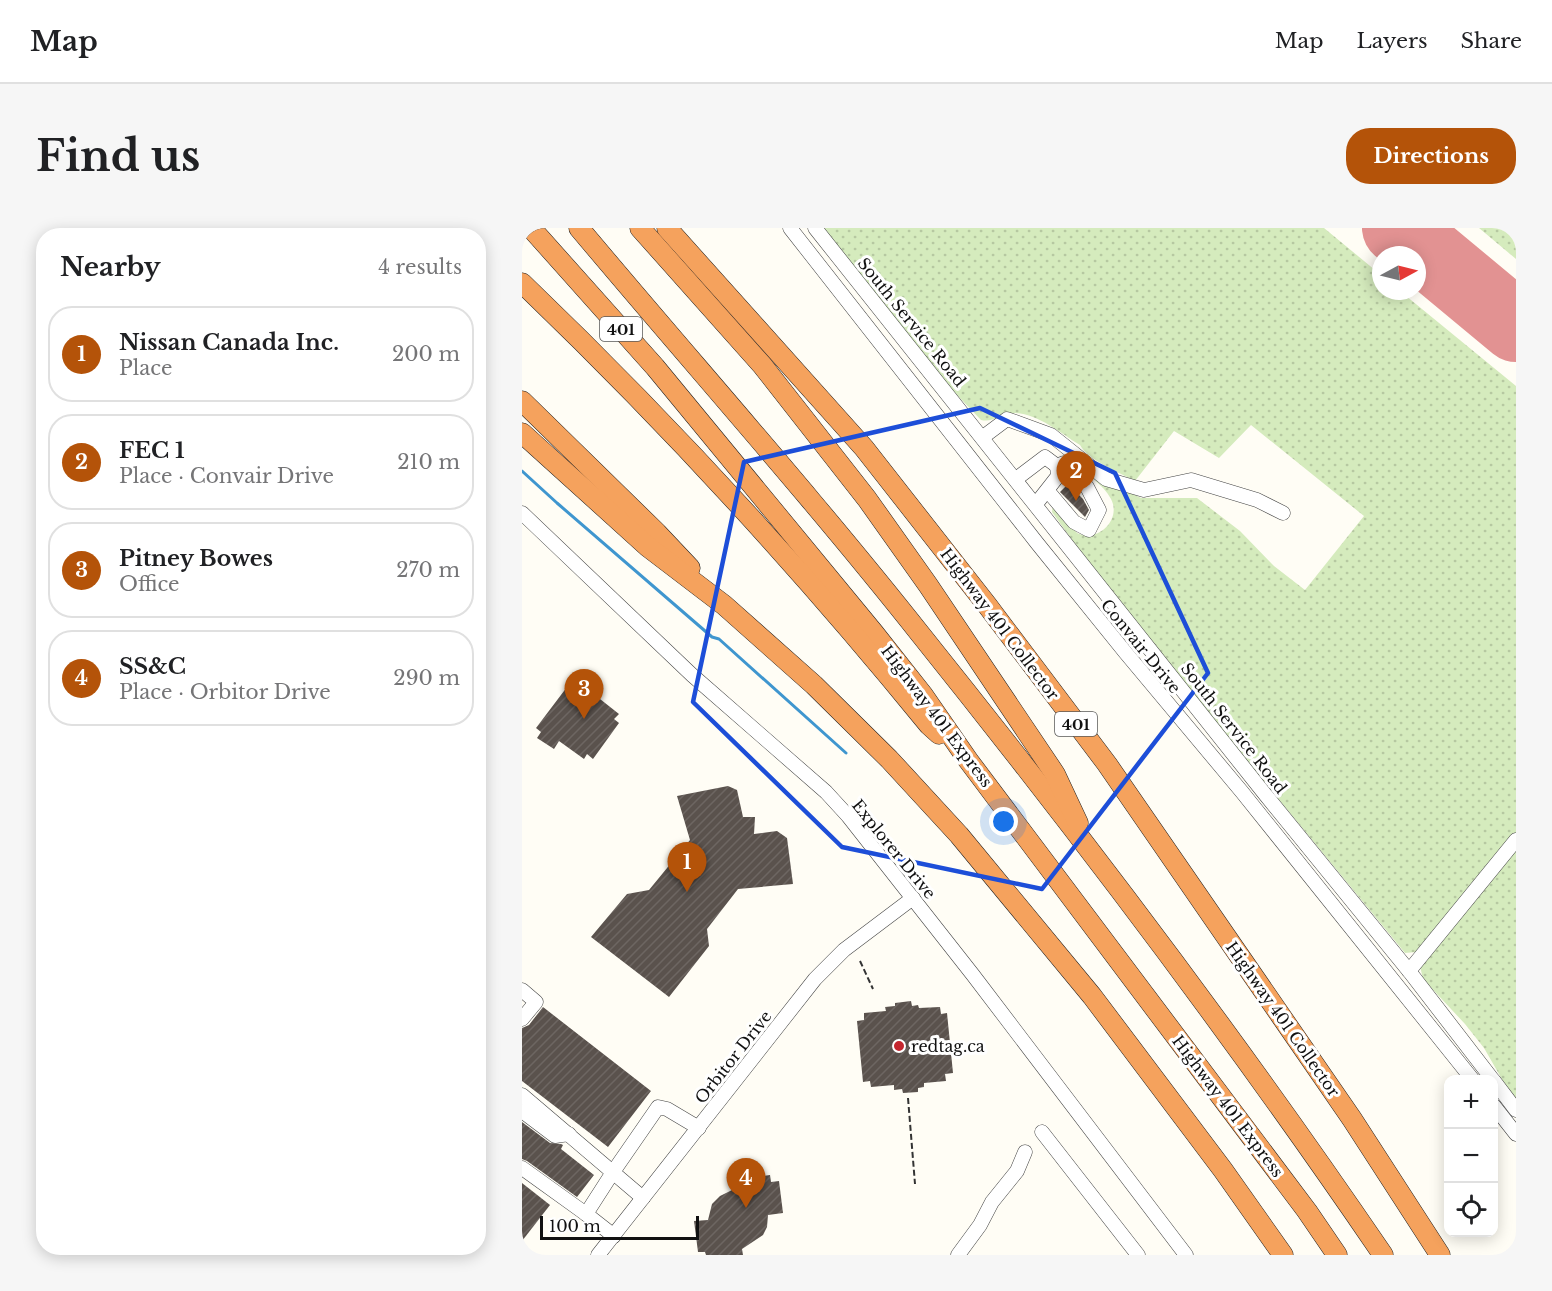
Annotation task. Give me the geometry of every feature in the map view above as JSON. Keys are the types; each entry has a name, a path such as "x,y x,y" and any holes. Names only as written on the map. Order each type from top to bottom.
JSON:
{"highway":[{"name":"Highway 401 Express","path":"531,228 655,367 924,694 968,759 1307,1211 1337,1255"},
{"name":"401","path":"579,228 921,634 1095,858 1302,1136 1383,1255"},
{"path":"640,228 762,365 867,500 928,585 1055,774 1095,858"},
{"name":"Highway 401 Collector","path":"667,228 864,448 994,614 1107,764 1352,1119 1440,1255"},
{"path":"522,283 588,346 717,479 849,627 929,725 968,759"},
{"path":"522,402 657,532 724,605"},
{"path":"522,433 648,547 724,605 814,685 889,759 959,835 1092,996 1223,1170 1283,1255"}],"street":[{"name":"Convair Drive","path":"790,228 1037,543 1242,792 1469,1075"},
{"name":"South Service Road","path":"815,228 1264,793 1409,971 1489,1075"},
{"path":"983,437 1007,419 1051,435 1106,479 1144,490 1191,480 1257,500 1283,513"},
{"path":"1057,466 1077,456"},
{"path":"1016,479 1045,457 1087,487 1099,510 1089,530 1074,522 1047,490"},
{"path":"1036,504 1058,476 1057,466"},
{"name":"Explorer Drive","path":"522,513 692,675 826,792 877,851 1186,1255"},
{"path":"1409,971 1516,840"},
{"name":"Orbitor Drive","path":"598,1255 815,979 844,950 912,898"},
{"path":"522,990 536,1002 522,1018"},
{"name":"South Service Road","path":"1498,1087 1516,1110"},
{"path":"522,1095 643,1198"},
{"path":"586,1214 658,1107 667,1109 699,1128"},
{"path":"522,1111 555,1136 568,1134"},
{"path":"1498,1111 1516,1134"},
{"path":"1042,1132 1138,1255"},
{"path":"958,1255 980,1225 992,1202 1017,1171 1025,1152"},
{"path":"522,1168 614,1236"}],"path":[{"path":"861,961 873,989"},
{"path":"908,1098 915,1184"}],"highlighted area":[{"path":"980,408 1115,473 1208,673 1042,889 842,847 693,702 744,462"}],"green space":[{"path":"823,228 1324,228 1372,268 1372,300 1411,300 1516,386 1516,832 1416,952 1405,953 1220,728 1052,512 1053,504 1077,533 1085,535 1099,532 1110,522 1114,507 1111,499 1099,484 1074,463 1080,462 1141,498 1197,498 1240,531 1274,566 1305,590 1364,516 1251,425 1219,458 1174,431 1135,481 1097,461 1080,445 1048,424 1030,416 1012,413 981,420 933,370"},
{"path":"1479,228 1516,228 1516,259"},
{"path":"1516,846 1516,1098 1484,1048 1423,979 1420,966"}],"building":[{"path":"1068,484 1083,499 1089,510 1085,517 1060,492"},
{"path":"579,682 590,685 600,699 619,714 614,719 619,723 593,759 587,754 584,759 559,741 554,749 537,738 541,732 536,728 567,687 571,683"},
{"path":"728,786 737,790 743,817 755,817 754,834 777,831 787,838 793,884 738,889 707,929 709,946 669,997 591,937 627,894 649,890 690,840 677,796"},
{"path":"911,1001 912,1006 940,1007 941,1014 947,1013 953,1073 945,1074 946,1081 924,1083 924,1087 918,1088 918,1092 903,1093 902,1089 894,1090 894,1085 871,1087 870,1081 863,1082 857,1021 864,1020 864,1013 886,1011 885,1007 895,1006 895,1003"},
{"path":"543,1007 651,1091 608,1147 522,1081 522,1028 529,1025"},
{"path":"522,1122 550,1143 563,1145 561,1149 594,1175 577,1197 522,1159"},
{"path":"762,1167 763,1176 770,1175 771,1182 779,1181 783,1213 768,1215 767,1227 763,1235 742,1249 743,1255 706,1255 705,1252 698,1252 694,1221 708,1220 712,1204 720,1196 734,1189 732,1171"},
{"path":"522,1183 550,1205 522,1241"}],"waterway":[{"path":"522,471 712,637 719,639 846,753"}],"taxiway":[{"path":"1419,228 1495,308"}],"runway":[{"path":"1398,228 1516,326"}],"place":[{"name":"FEC 1","path":"1076,501"},
{"name":"Pitney Bowes","path":"584,719"},
{"name":"Nissan Canada Inc.","path":"687,892"},
{"name":"redtag.ca","path":"899,1046"},
{"name":"SS&C","path":"746,1208"}]}
